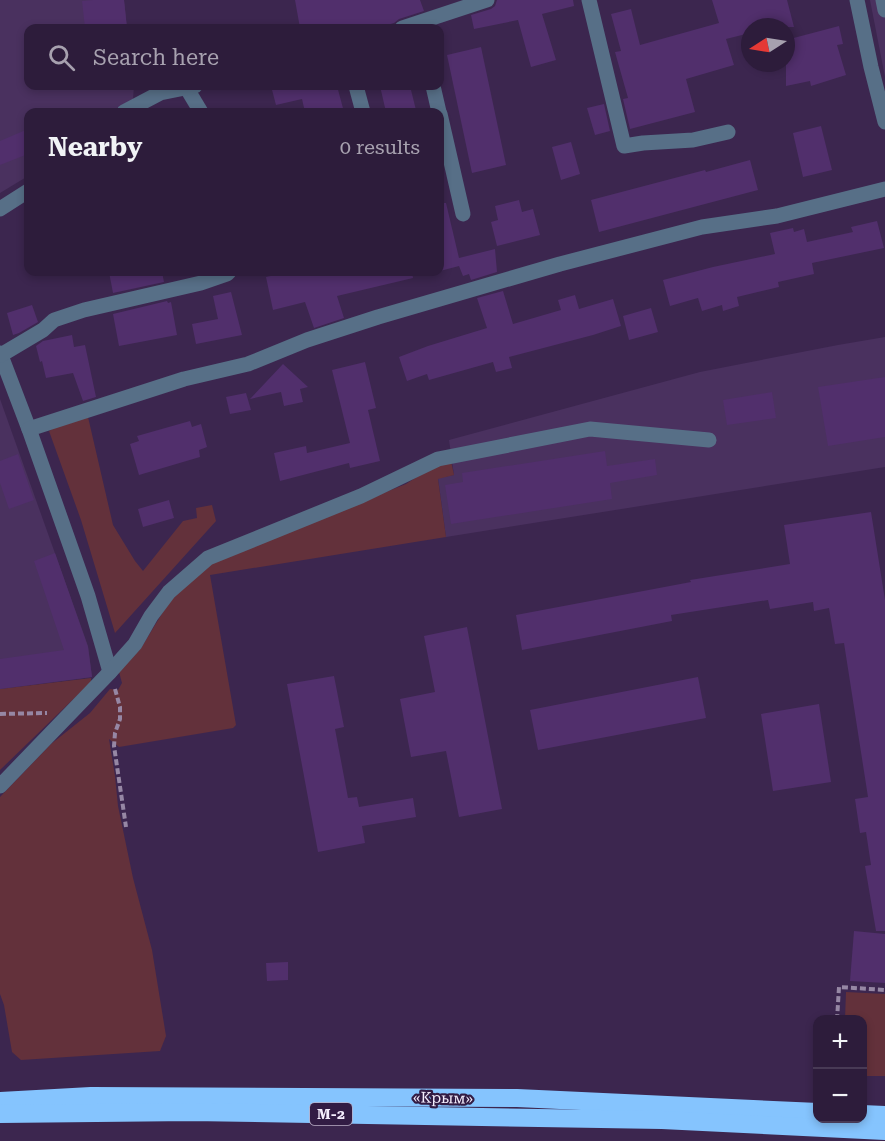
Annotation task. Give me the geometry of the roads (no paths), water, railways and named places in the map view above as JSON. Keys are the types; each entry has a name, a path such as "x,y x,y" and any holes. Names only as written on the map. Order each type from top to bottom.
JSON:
{"highway":[{"path":"0,1101 91,1096 517,1098 813,1112"},
{"name":"«Крым»","path":"0,1114 192,1112 662,1120 885,1131"},
{"path":"867,1114 885,1115"}],"street":[{"path":"423,24 488,0"},
{"path":"589,0 624,146 693,140 728,132"},
{"path":"857,0 885,122"},
{"path":"883,0 885,10"},
{"path":"132,108 160,93 173,90"},
{"path":"193,90 199,108"},
{"path":"357,90 362,108"},
{"path":"434,90 438,108"},
{"path":"444,133 464,214"},
{"path":"29,429 184,379 248,363 307,340 378,317 560,264 702,227 777,216 885,189"},
{"path":"0,209 24,194"},
{"path":"110,672 88,596 0,354 43,330 54,320 84,310 201,283 221,276"},
{"path":"0,786 135,644 151,616 169,592 207,558 361,496 438,459 590,429 709,440"}]}
